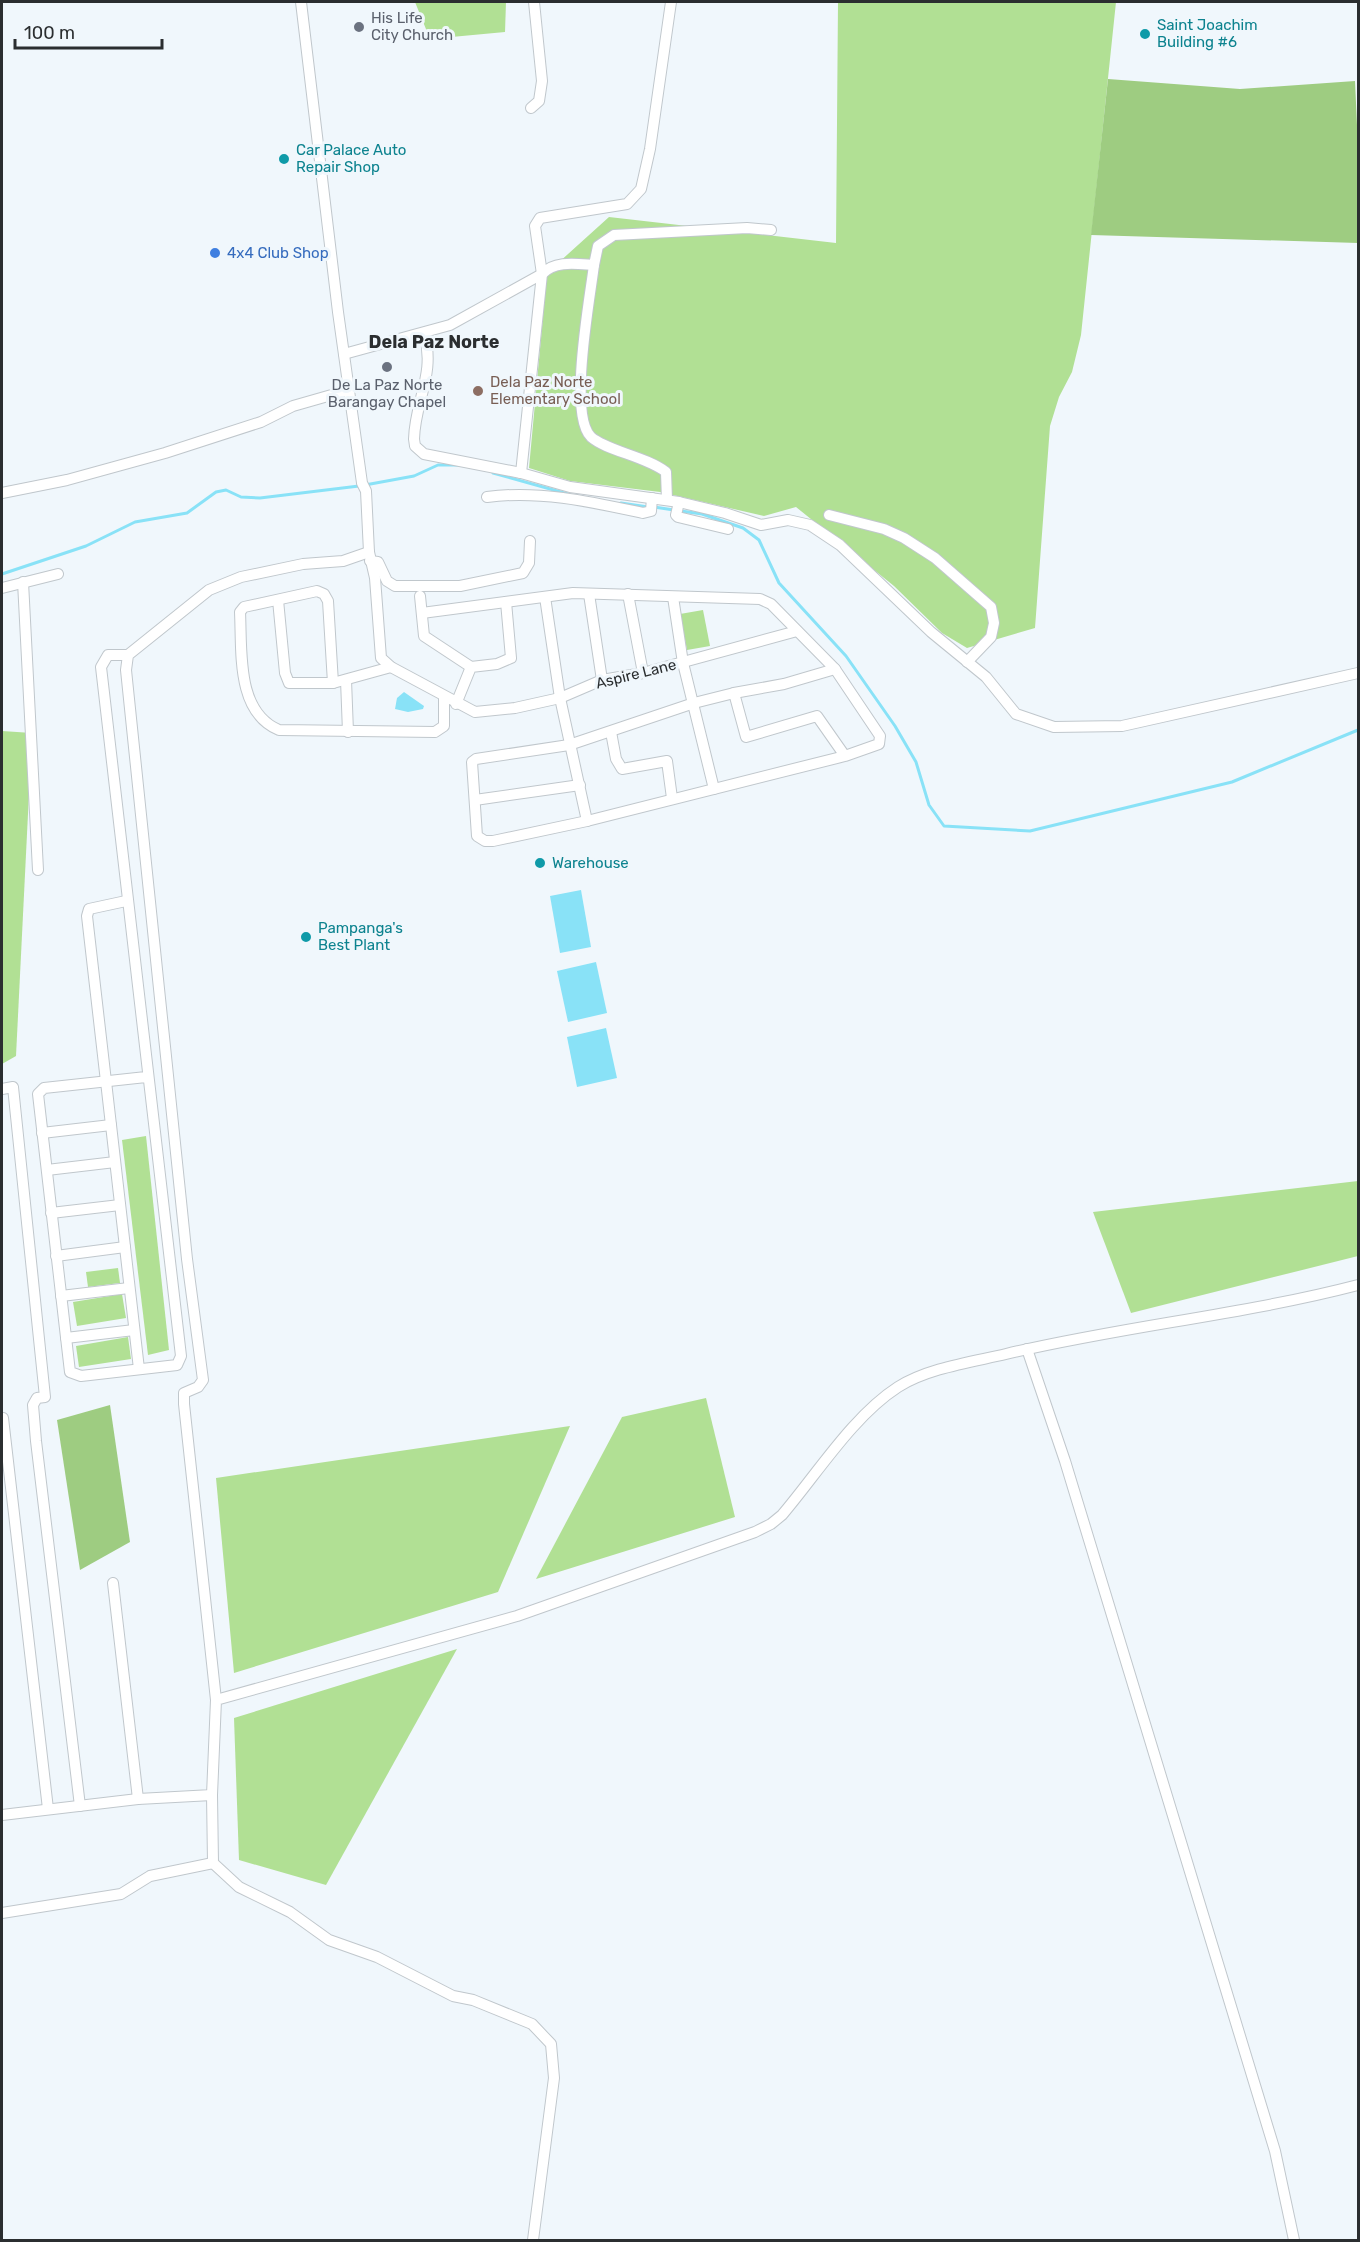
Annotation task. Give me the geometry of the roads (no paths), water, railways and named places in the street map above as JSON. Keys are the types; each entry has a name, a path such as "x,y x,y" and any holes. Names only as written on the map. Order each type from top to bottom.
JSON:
{"street":[{"path":"301,2 344,354 364,487 370,556 375,578 379,651 381,658 391,667"},
{"path":"531,108 539,101 542,81 534,2"},
{"path":"521,472 542,274 535,226 540,218 627,204 641,189 650,150 671,2"},
{"path":"666,500 666,472 657,465 599,443 590,436 583,425 580,402 598,246 614,235 747,228 771,230"},
{"path":"344,354 450,326 542,274 549,267 594,265"},
{"path":"424,333 429,350 429,369 414,433 415,446 423,454 521,472 570,487 652,504 666,500 678,507 711,518 761,525 796,520 822,531 986,678 1016,714 1054,728 1086,729 1122,726 1359,673"},
{"path":"2,494 67,480 165,453 261,422 293,406 349,390"},
{"path":"487,497 530,494 584,501 643,513 652,504"},
{"path":"829,515 884,529 904,538 935,558 991,608 994,616 991,637 967,662"},
{"path":"711,518 728,529"},
{"path":"147,1077 44,1088 38,1094 69,1372 81,1376 177,1365 181,1356 100,667 108,655 129,655 209,590 241,577 303,564 370,556 378,562 387,580 395,586 460,586 522,573 529,563 530,541"},
{"path":"2,588 58,574"},
{"path":"23,582 38,870"},
{"path":"333,682 328,601 324,594 317,591 244,607 240,612 246,693 264,723 279,730 435,732 444,726 444,698"},
{"path":"422,613 573,592 760,599 771,604 835,669 880,740 873,747 845,756 587,821 485,841 477,836 472,762 476,759 569,745 694,703 784,684 835,669"},
{"path":"589,594 602,680"},
{"path":"628,594 643,673"},
{"path":"420,596 424,636 471,667 497,664 511,658 506,602"},
{"path":"546,597 560,698 587,821"},
{"path":"673,597 683,663 714,789"},
{"path":"278,600 285,673 289,683 346,680 391,667"},
{"name":"Aspire Lane","path":"391,667 444,698 475,712 515,708 560,698 602,680 683,663 797,631"},
{"path":"129,655 126,670 157,977 187,1259 203,1380 198,1387 184,1393 184,1404 216,1701 212,1796 213,1863 239,1887 290,1912 329,1940 377,1957 453,1996 473,2000 532,2024 551,2044 554,2078 533,2241"},
{"path":"456,704 471,667"},
{"path":"346,680 348,732"},
{"path":"734,693 746,737 817,716 845,756"},
{"path":"611,732 616,759 622,769 667,761 672,798"},
{"path":"475,800 580,785"},
{"path":"126,901 96,905 89,909 87,916 138,1369"},
{"path":"2,1089 13,1087 45,1397 35,1401 34,1417 80,1806"},
{"path":"42,1133 111,1125"},
{"path":"47,1170 115,1162"},
{"path":"51,1213 120,1205"},
{"path":"56,1256 125,1247"},
{"path":"216,1701 518,1616 755,1532 782,1515 879,1400 900,1386 928,1374 1027,1349 1128,1328 1296,1301 1359,1285"},
{"path":"61,1296 129,1288"},
{"path":"66,1338 134,1330"},
{"path":"1027,1349 1065,1461 1275,2151 1294,2241"},
{"path":"3,1418 48,1809"},
{"path":"113,1582 138,1799"},
{"path":"2,1815 138,1799 212,1796"},
{"path":"2,1913 121,1894 150,1876 213,1863"}],"water":[{"path":"404,692 424,706 423,709 408,712 395,709 397,698"},
{"path":"581,890 591,947 560,953 550,896"},
{"path":"596,962 607,1013 568,1022 557,971"},
{"path":"606,1028 617,1078 577,1087 567,1037"}],"waterway":[{"path":"365,485 414,476 438,465 458,465"},
{"path":"493,473 568,494"},
{"path":"2,574 86,546 135,522 187,513 216,492 226,490 241,497 260,498 359,486"},
{"path":"621,503 648,507"},
{"path":"654,507 674,510"},
{"path":"681,511 702,514 743,528 759,540 779,583 846,656 895,726 916,762 929,805 944,826 1030,831 1232,782 1358,730"}],"place":[{"name":"His Life City Church","path":"359,27"},
{"name":"Saint Joachim Building #6","path":"1145,34"},
{"name":"Car Palace Auto Repair Shop","path":"284,159"},
{"name":"4x4 Club Shop","path":"215,253"},
{"name":"De La Paz Norte Barangay Chapel","path":"387,367"},
{"name":"Dela Paz Norte Elementary School","path":"478,391"},
{"name":"Warehouse","path":"540,863"},
{"name":"Pampanga's Best Plant","path":"306,937"}],"district":[{"name":"Dela Paz Norte","path":"434,342"}]}
